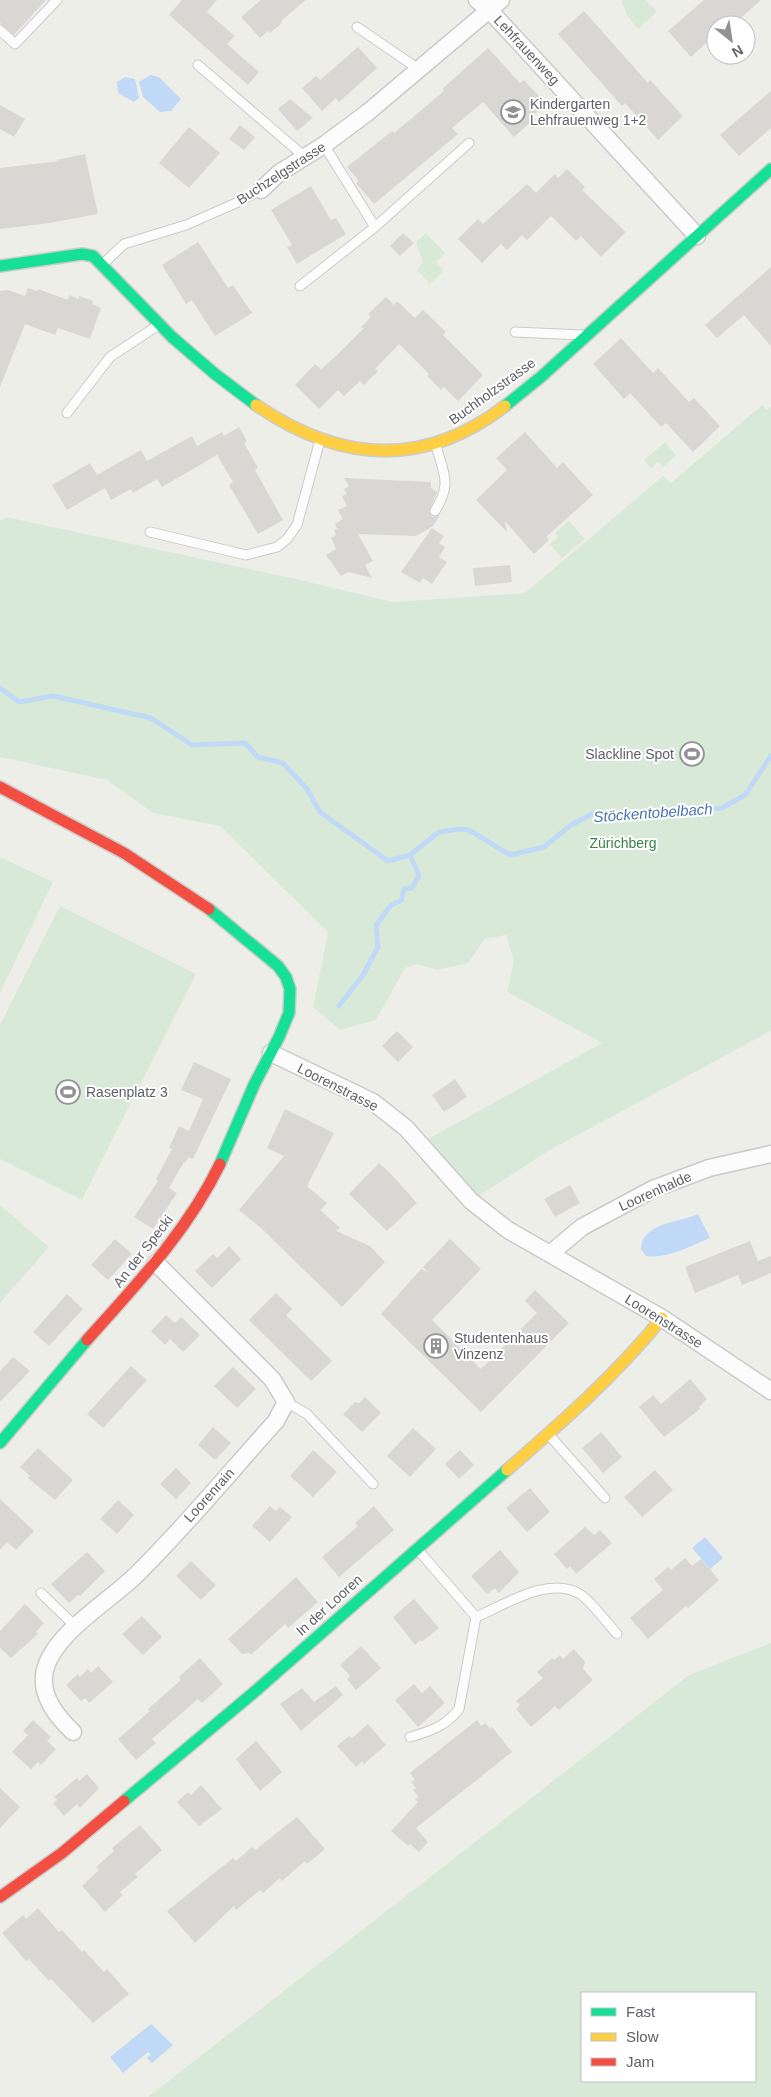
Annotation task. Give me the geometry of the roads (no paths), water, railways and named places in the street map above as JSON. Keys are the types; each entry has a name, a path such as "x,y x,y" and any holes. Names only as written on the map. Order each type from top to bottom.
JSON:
{"street":[{"name":"Lehfrauenweg","path":"477,0 495,5 697,236"},
{"name":"Buchzelgstrasse","path":"261,190 279,173 324,145 420,70 495,5"},
{"name":"Buchholzstrasse","path":"102,265 159,324 219,376 279,419 330,444 368,452 406,451 436,445 457,437 495,412 542,375 771,169"},
{"path":"0,266 82,254 93,256 102,265"},
{"path":"0,787 86,829 160,873 244,936 285,975 291,990 290,1008 271,1053"},
{"name":"Loorenstrasse","path":"271,1053 373,1102 406,1128 471,1201 508,1230 662,1318 771,1391"},
{"name":"An der Specki","path":"0,1443 69,1361 156,1263 204,1195 231,1142 261,1070 271,1053"},
{"name":"Loorenhalde","path":"551,1253 582,1227 653,1189 709,1168 771,1154"},
{"path":"156,1263 272,1379 286,1402"},
{"name":"In der Looren","path":"0,1897 62,1853 252,1694 416,1548 594,1394 633,1354 662,1318"},
{"name":"Loorenrain","path":"73,1732 58,1718 47,1697 45,1670 56,1648 76,1627 136,1575 276,1421 286,1402"}],"lane":[{"path":"0,30 15,44 57,0"},
{"path":"357,27 410,65 420,70"},
{"path":"198,65 305,157"},
{"path":"300,286 375,226 469,143"},
{"path":"324,145 375,226"},
{"name":"Buchzelgstrasse","path":"102,265 124,244 186,225 236,204 261,190"},
{"path":"67,413 110,357 159,324"},
{"path":"515,332 586,335"},
{"path":"150,532 246,555 277,547 287,539 297,525 320,440"},
{"path":"435,511 445,495 446,485 436,445"},
{"path":"286,1402 307,1414 373,1484"},
{"path":"548,1433 605,1498"},
{"path":"416,1548 476,1617"},
{"path":"476,1617 536,1592 559,1587 581,1594 617,1634"},
{"path":"40,1593 76,1627"},
{"path":"410,1738 435,1730 451,1720 459,1709 476,1617"}],"water":[{"path":"150,75 159,77 181,99 171,111 160,112 143,97 139,82"},
{"path":"125,77 135,79 139,98 134,102 118,93 117,82"},
{"path":"698,1214 710,1238 662,1256 646,1256 641,1249 643,1240 654,1228"},
{"path":"705,1537 723,1558 710,1569 692,1548"},
{"path":"151,2024 173,2045 152,2063 147,2058 151,2055 148,2052 123,2073 110,2057"}],"waterway":[{"name":"Stöckentobelbach","path":"0,688 19,702 53,696 151,718 192,745 245,743 258,757 283,763 307,789 320,812 388,861 410,855 439,832 461,829 469,830 510,855 544,847 571,825 592,814 631,817 722,808 745,795 771,756"},
{"path":"339,1006 363,975 378,947 376,925 391,905 401,901 404,889 412,888 419,875 410,855"}],"place":[{"name":"Kindergarten Lehfrauenweg 1+2","path":"513,112"},
{"name":"Slackline Spot","path":"692,754"},
{"name":"Rasenplatz 3","path":"68,1092"},
{"name":"Studentenhaus Vinzenz","path":"436,1346"}],"park label":[{"name":"Zürichberg","path":"623,843"}]}
